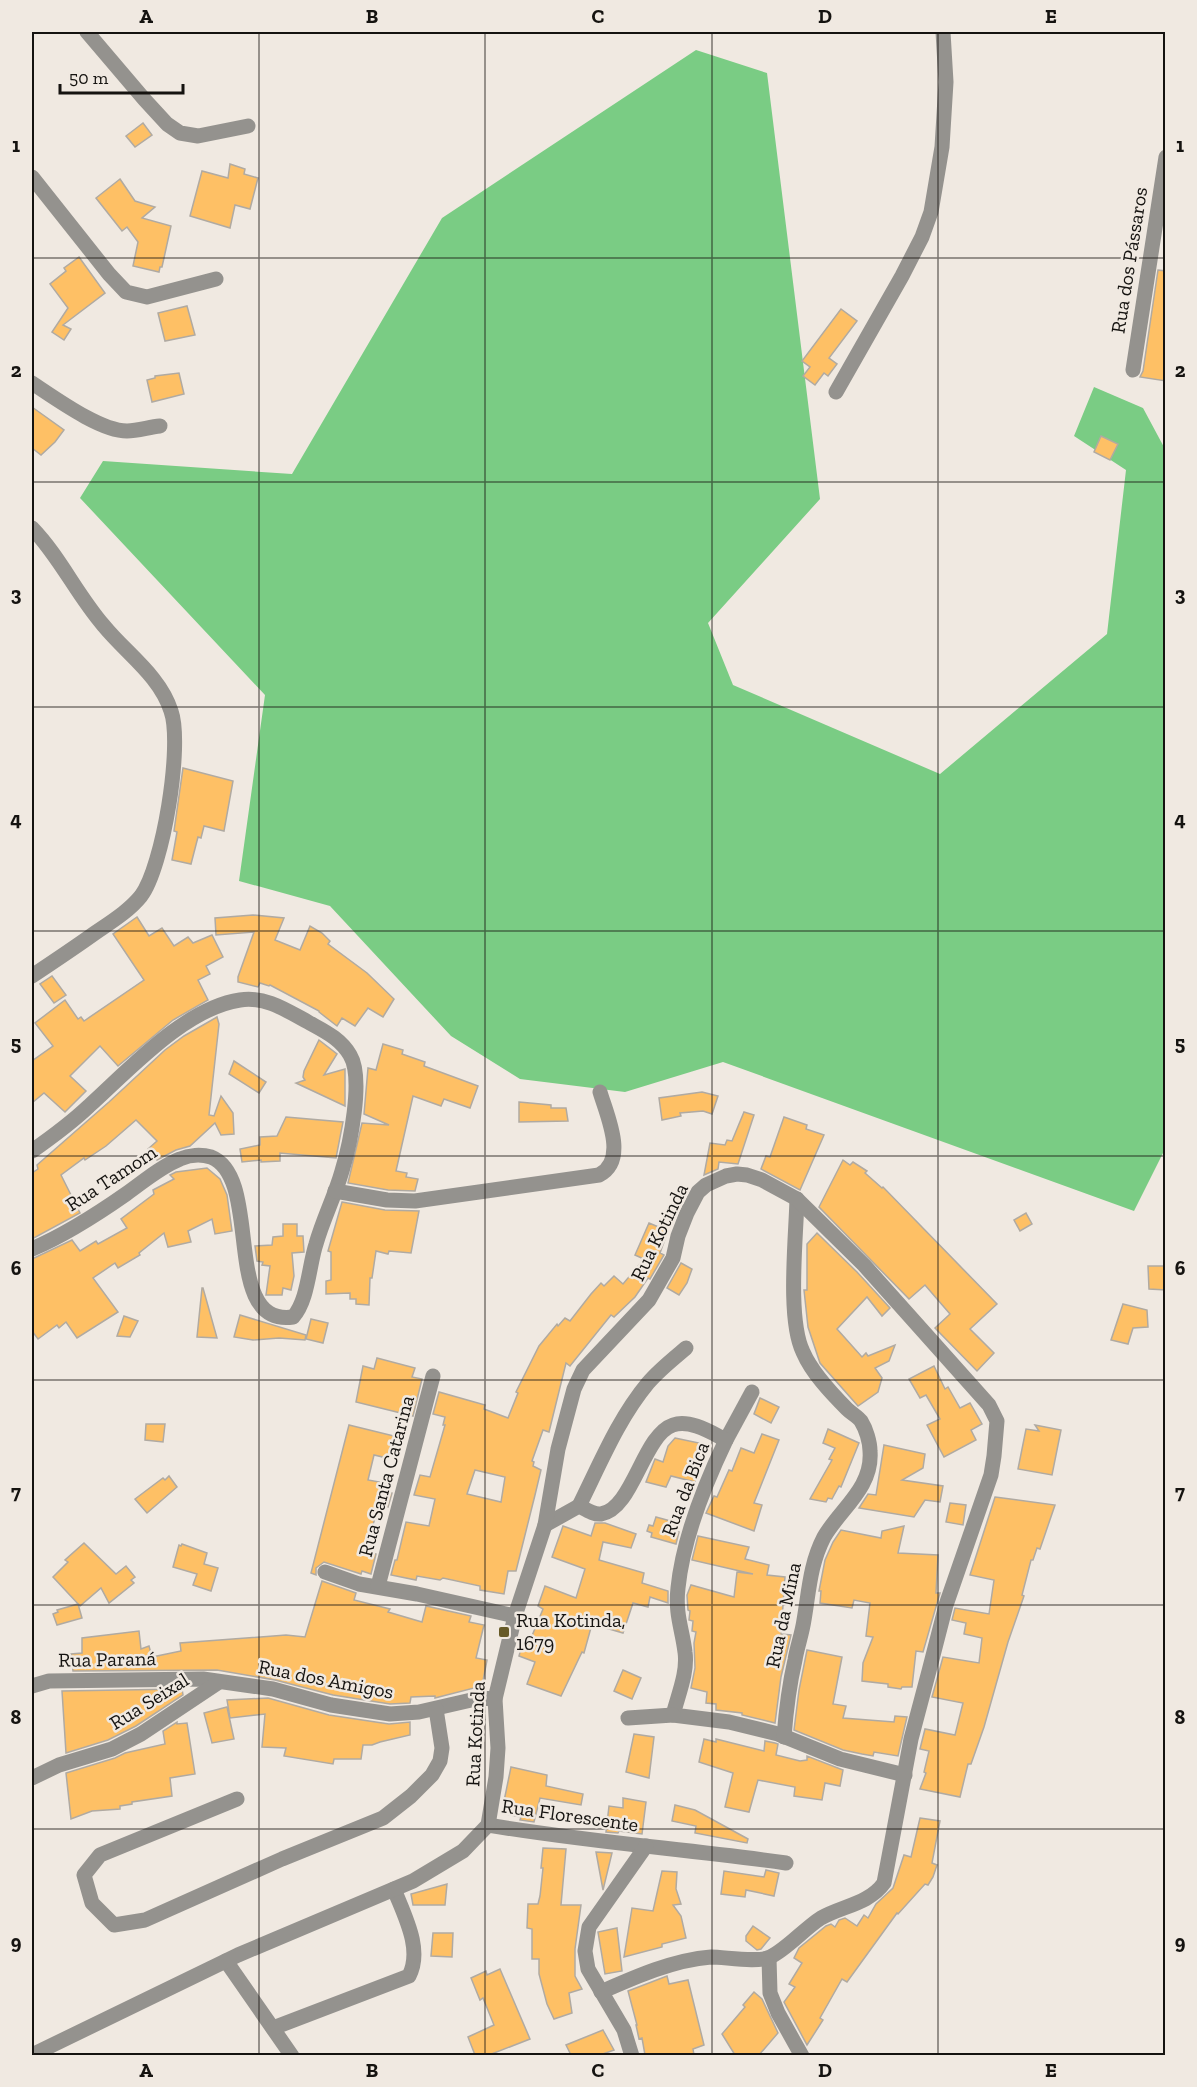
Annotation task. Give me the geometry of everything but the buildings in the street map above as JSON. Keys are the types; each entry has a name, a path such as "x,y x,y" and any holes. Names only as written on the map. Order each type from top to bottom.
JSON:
{"street":[{"path":"87,32 151,107 167,124 180,133 198,136 248,126"},
{"path":"836,392 912,256 931,212 942,147 946,82 943,32"},
{"name":"Rua dos Pássaros","path":"1133,370 1166,157"},
{"path":"32,177 126,292 147,297 216,279"},
{"path":"32,382 56,399 109,428 128,431 160,426"},
{"path":"32,528 47,544 74,586 104,626 162,688 172,712 175,743 166,825 155,867 141,895 122,915 32,976"},
{"name":"Rua Tamom","path":"32,1151 62,1130 131,1065 175,1031 210,1009 238,1000 258,999 284,1009 337,1038 351,1056 357,1071 357,1092 342,1171 316,1244 304,1297 293,1317 287,1318 271,1314 255,1295 249,1280 232,1181 224,1166 211,1157 196,1155 180,1159 85,1221 32,1249"},
{"path":"335,1191 396,1201 415,1201 599,1175 606,1172 612,1163 614,1144 600,1092"},
{"name":"Rua Kotinda","path":"488,1825 498,1748 495,1699 514,1616 545,1525 565,1418 579,1378 626,1322 648,1300 672,1258 678,1236 698,1192 715,1179 737,1174 762,1180 797,1199 864,1265 989,1405 997,1421 991,1475 946,1605 911,1739 884,1883 878,1892 820,1919 769,1958"},
{"name":"Rua da Mina","path":"784,1737 787,1700 804,1621 811,1570 820,1544 831,1526 856,1497 868,1473 870,1452 861,1421 823,1382 803,1354 796,1336 797,1199"},
{"path":"545,1525 579,1506 634,1400 650,1380 686,1348"},
{"name":"Rua Santa Catarina","path":"378,1586 433,1376"},
{"path":"726,1440 752,1392"},
{"name":"Rua da Bica","path":"579,1506 589,1512 600,1514 620,1501 662,1431 675,1424 703,1428 726,1440 696,1514 682,1559 677,1615 686,1653 673,1715"},
{"name":"Rua Santa Catarina","path":"325,1572 359,1584 378,1586 514,1616"},
{"name":"Rua Paraná","path":"32,1686 49,1681 100,1679 193,1678 219,1682"},
{"name":"Rua dos Amigos","path":"219,1682 273,1689 309,1700 372,1712 402,1714 436,1709 465,1700 495,1699"},
{"name":"Rua Seixal","path":"32,1778 59,1766 112,1749 141,1734 219,1682"},
{"path":"237,1799 100,1855 84,1875 92,1903 114,1925 145,1920 282,1859 383,1818 411,1796 432,1775 440,1761 442,1748 436,1709"},
{"path":"628,1718 673,1715 729,1722 784,1737 840,1759 904,1775"},
{"path":"32,2055 226,1961 413,1881 463,1851 488,1825"},
{"name":"Rua Florescente","path":"488,1825 786,1863"},
{"path":"632,2055 624,2030 588,1969 585,1951 589,1928 646,1846"},
{"path":"273,2028 409,1976 414,1966 413,1940 394,1889"},
{"path":"602,1992 657,1970 689,1961 710,1958 769,1958 770,1993 778,2013 802,2055"},
{"path":"226,1961 292,2055"}],"green space":[{"path":"696,50 767,73 820,499 708,623 733,685 940,774 1107,634 1126,470 1074,436 1094,387 1143,408 1165,449 1166,1147 1134,1211 723,1062 625,1092 520,1079 451,1036 330,906 239,881 265,695 80,498 103,461 292,474 442,218"}],"place":[{"name":"Rua Kotinda, 1679","path":"504,1632"}]}
